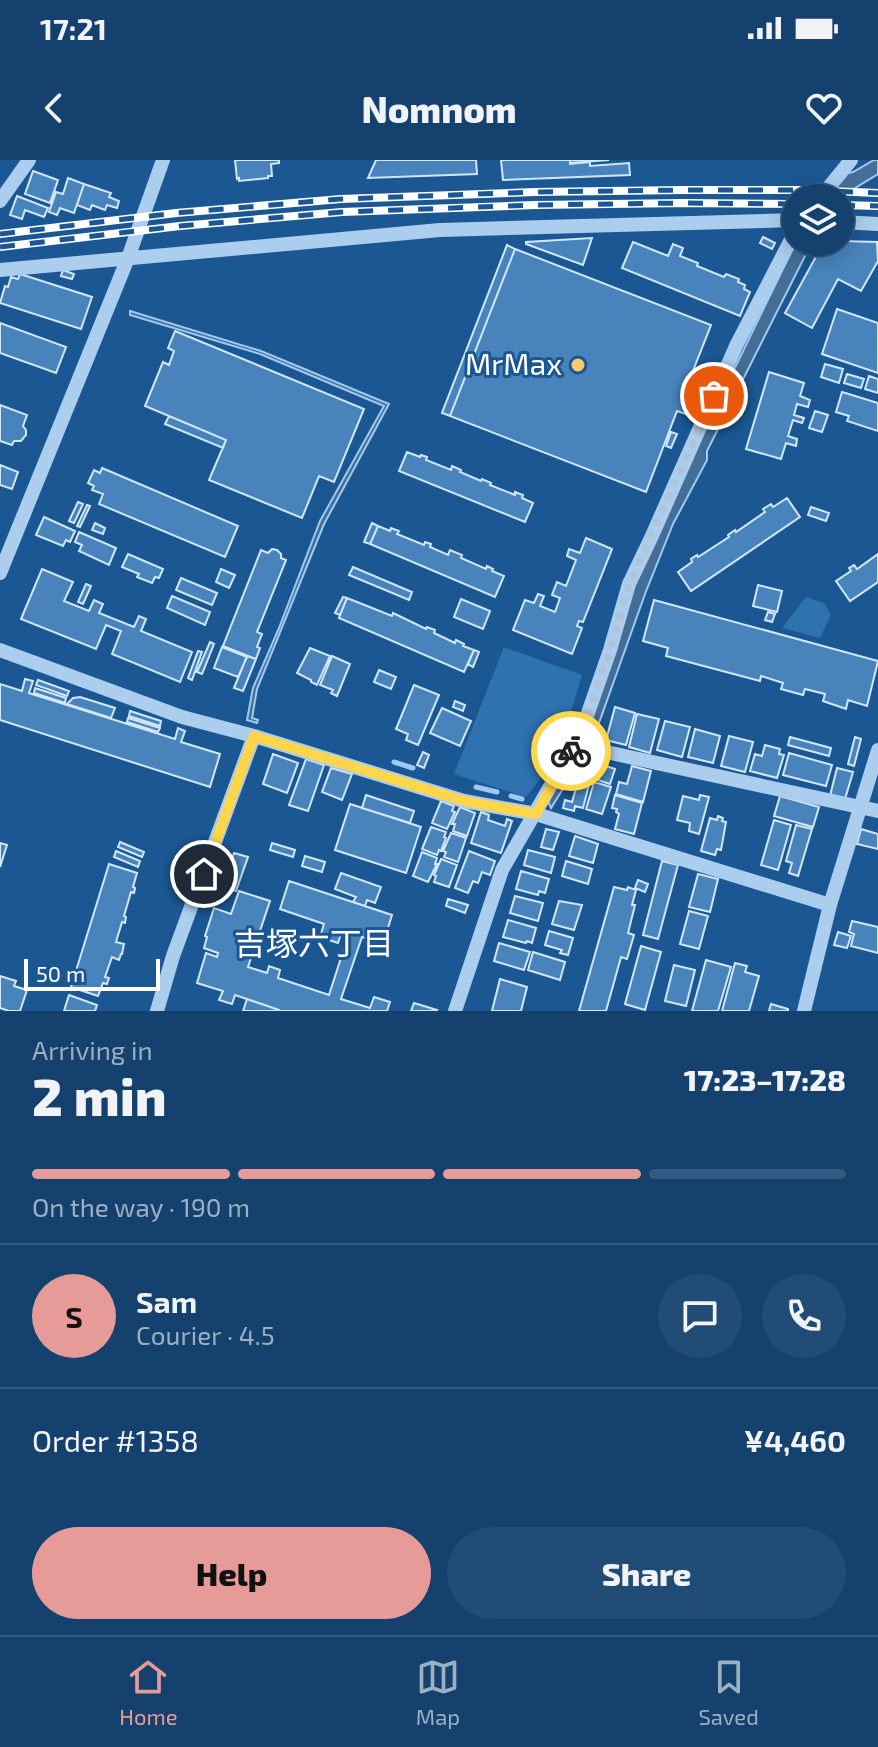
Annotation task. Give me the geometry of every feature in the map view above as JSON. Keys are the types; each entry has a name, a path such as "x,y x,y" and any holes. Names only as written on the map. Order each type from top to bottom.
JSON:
{"street":[{"path":"0,201 29,160"},
{"path":"0,573 128,258 163,160"},
{"path":"831,184 851,160"},
{"path":"0,270 440,230 782,220"},
{"path":"854,223 878,224"},
{"path":"455,1011 502,870 577,746 629,584 736,346 783,256"},
{"path":"0,650 182,717 464,801 536,814 830,905"},
{"path":"157,1011 173,956 254,736"},
{"path":"577,746 878,811"},
{"path":"804,1011 830,905 878,750"}],"shaded area":[{"path":"878,160 878,174 854,189 854,184 834,184 840,175"},
{"path":"789,256 805,256 673,524 600,720 584,755 551,808 547,798 573,753 631,587"},
{"path":"130,311 261,351 389,404 324,524 257,689 252,718 258,720 257,723 247,720 253,688 320,521 384,406 260,354 130,315"},
{"path":"806,597 824,603 831,615 820,638 782,628"},
{"path":"504,647 582,675 554,755 526,797 454,774"}],"building":[{"path":"235,160 279,160 279,163 271,164 272,176 268,178 239,181"},
{"path":"376,160 476,160 477,174 368,178"},
{"path":"501,160 570,160 570,164 590,162 590,166 629,163 630,175 503,180"},
{"path":"570,160 609,160 570,163"},
{"path":"33,171 58,180 50,203 25,194"},
{"path":"68,178 84,184 74,213 60,208 57,215 49,212 56,192 63,194"},
{"path":"84,184 111,193 109,197 119,201 117,208 107,205 105,210 92,205 90,210 77,205"},
{"path":"17,196 48,208 44,217 25,210 22,219 10,215"},
{"path":"763,237 775,243 772,249 760,243"},
{"path":"592,238 583,265 526,244 526,242"},
{"path":"854,241 877,242 878,261 861,291 838,279 812,328 785,313 816,256 854,256"},
{"path":"633,242 668,256 673,244 683,248 680,256 698,263 697,266 724,277 726,274 739,279 738,282 750,292 740,316 622,268"},
{"path":"507,245 515,249 450,416 442,413"},
{"path":"515,249 711,325 691,376 700,380 686,414 677,411 646,492 450,416"},
{"path":"63,270 74,274 72,279 61,276"},
{"path":"20,274 92,297 81,329 0,303 11,277 18,279"},
{"path":"837,309 878,323 878,373 822,354"},
{"path":"0,323 66,347 56,373 0,353"},
{"path":"175,331 364,409 334,482 319,476 302,518 209,480 226,440 145,406 163,362 169,365 174,351 168,348"},
{"path":"825,364 843,369 839,383 821,377"},
{"path":"769,372 804,383 800,396 810,400 808,407 797,404 794,415 804,418 802,423 793,420 788,436 797,439 796,446 786,443 781,459 746,449"},
{"path":"847,374 864,379 861,388 844,383"},
{"path":"869,376 878,379 878,393 865,389"},
{"path":"842,392 878,403 878,431 847,421 849,416 836,412"},
{"path":"0,405 27,415 23,426 26,435 12,445 0,441"},
{"path":"815,411 828,415 822,432 809,428"},
{"path":"169,416 226,440 223,448 165,424"},
{"path":"671,432 677,434 671,448 666,446"},
{"path":"407,452 427,457 426,460 451,470 452,466 515,495 515,492 523,495 522,498 533,503 525,522 399,471"},
{"path":"0,465 18,472 12,489 0,485"},
{"path":"102,468 238,526 225,557 99,504 103,494 92,490 94,486 88,483 94,470 100,473"},
{"path":"787,498 800,517 691,591 678,572 692,562 691,559 765,512 763,509"},
{"path":"78,502 83,504 74,523 69,521"},
{"path":"87,505 90,506 80,527 77,526"},
{"path":"811,507 829,513 826,521 808,515"},
{"path":"44,517 75,531 70,542 66,540 63,546 36,535"},
{"path":"95,523 105,528 103,534 92,530"},
{"path":"372,523 378,526 370,544 364,542"},
{"path":"378,526 399,531 397,534 424,545 425,542 431,544 430,547 448,555 450,550 462,555 461,558 493,569 504,576 495,597 370,544"},
{"path":"79,532 116,548 109,565 79,551 82,545 75,542"},
{"path":"586,538 612,549 583,622 579,621 577,626 582,628 572,654 513,630 525,600 534,603 538,594 544,596 540,606 555,612 560,598 552,595 557,582 566,586 576,560 567,556 569,549 580,553"},
{"path":"272,549 286,560 257,632 262,634 256,659 223,646 261,550 268,553"},
{"path":"128,554 163,569 159,578 155,577 152,583 122,567"},
{"path":"878,554 878,582 850,601 836,581 851,571 849,568 854,565 857,569"},
{"path":"353,567 412,592 409,600 349,575"},
{"path":"42,569 73,582 64,601 89,611 94,600 103,604 99,613 134,627 139,616 146,619 141,631 192,652 180,682 112,654 121,631 106,625 96,649 21,619"},
{"path":"221,569 235,575 229,588 216,582"},
{"path":"181,578 217,593 212,605 176,590"},
{"path":"86,584 91,586 83,604 78,602"},
{"path":"758,585 782,591 777,612 753,606"},
{"path":"172,596 210,612 205,625 167,608"},
{"path":"343,597 347,598 340,615 335,613"},
{"path":"347,598 435,630 434,633 474,650 464,672 339,618"},
{"path":"461,599 490,611 483,629 454,617"},
{"path":"654,600 878,661 867,706 848,700 846,709 823,701 825,694 805,689 803,695 781,689 783,683 761,676 760,681 666,656 668,648 643,641"},
{"path":"768,612 775,614 772,622 765,620"},
{"path":"210,642 214,644 202,674 197,672"},
{"path":"222,647 247,657 238,677 214,668"},
{"path":"310,648 330,656 317,685 297,673"},
{"path":"474,650 479,652 473,667 468,664"},
{"path":"198,651 202,652 192,680 188,678"},
{"path":"247,656 256,659 243,691 234,688"},
{"path":"332,656 350,664 337,696 331,693 333,690 320,685"},
{"path":"379,670 396,677 391,689 374,682"},
{"path":"25,679 33,681 29,693 175,739 178,728 185,731 181,742 220,754 210,787 0,720 0,684 22,691"},
{"path":"38,680 69,691 67,696 36,685"},
{"path":"414,685 439,695 418,745 406,740 408,734 396,729"},
{"path":"35,688 66,698 65,703 34,693"},
{"path":"80,697 115,708 111,718 67,704 73,698"},
{"path":"455,701 465,705 463,711 453,707"},
{"path":"615,707 635,713 626,745 606,740"},
{"path":"442,708 471,721 460,746 430,733"},
{"path":"130,711 161,721 160,726 129,716"},
{"path":"637,714 659,719 650,753 629,747"},
{"path":"128,718 160,728 158,732 127,722"},
{"path":"665,721 690,727 682,757 657,750"},
{"path":"695,729 720,736 713,763 688,757"},
{"path":"729,736 753,742 745,772 721,766"},
{"path":"790,737 831,748 829,756 788,745"},
{"path":"855,737 861,739 854,766 848,764"},
{"path":"765,745 780,749 779,754 784,755 777,778 750,771 755,754 762,756"},
{"path":"423,752 429,755 424,768 417,765"},
{"path":"789,753 832,765 826,786 783,775"},
{"path":"273,754 298,763 287,793 263,784"},
{"path":"306,759 324,765 308,811 289,805"},
{"path":"587,760 615,769 610,784 583,775"},
{"path":"632,766 651,771 643,802 616,794 619,782 627,784"},
{"path":"331,768 352,774 342,800 322,792"},
{"path":"837,768 853,772 845,799 830,796"},
{"path":"579,778 590,781 583,808 575,806 574,811 563,808 565,800 572,802"},
{"path":"594,782 611,787 602,814 586,809"},
{"path":"366,795 414,811 410,823 362,808"},
{"path":"615,795 642,803 634,834 615,829 619,814 617,809 612,808"},
{"path":"700,795 709,797 699,834 689,831 690,823 677,820 683,796 699,800"},
{"path":"780,796 819,807 813,827 774,816"},
{"path":"441,801 454,806 452,811 455,812 447,829 432,823"},
{"path":"350,804 421,827 406,873 335,850"},
{"path":"460,807 475,813 467,836 453,831 455,824 452,824"},
{"path":"481,812 489,815 488,820 505,826 507,819 512,821 501,853 471,843"},
{"path":"718,816 726,822 721,850 717,849 715,855 701,851 710,818 717,820"},
{"path":"774,820 791,825 778,870 761,865"},
{"path":"796,825 812,829 798,876 789,873 792,863 786,861"},
{"path":"431,827 446,832 437,855 422,849"},
{"path":"546,829 559,832 553,850 541,847"},
{"path":"861,829 878,834 878,849 857,844"},
{"path":"451,833 466,838 458,862 444,857 446,852 443,851"},
{"path":"575,836 598,844 593,863 569,856"},
{"path":"120,842 144,852 142,857 118,847"},
{"path":"0,843 7,845 0,867"},
{"path":"272,843 295,850 293,857 270,850"},
{"path":"528,850 555,857 551,873 524,865"},
{"path":"116,851 140,861 138,867 114,857"},
{"path":"469,851 495,861 490,875 482,872 478,883 473,881 468,893 455,888"},
{"path":"422,852 437,858 428,882 413,876"},
{"path":"234,853 248,857 236,891 223,887"},
{"path":"305,856 325,862 322,872 302,866"},
{"path":"441,859 457,865 449,887 434,882"},
{"path":"566,861 592,869 588,884 562,876"},
{"path":"662,861 678,865 658,939 643,935"},
{"path":"109,864 137,873 134,893 131,892 124,916 125,923 122,922 116,942 124,944 122,954 119,960 112,957 105,977 109,978 107,984 103,983 98,996 71,987"},
{"path":"521,871 549,879 545,893 539,891 538,895 516,889"},
{"path":"341,873 381,887 375,903 367,900 365,906 353,902 356,897 335,889"},
{"path":"698,874 718,879 710,912 689,907"},
{"path":"638,880 648,884 645,892 635,888"},
{"path":"289,881 392,915 383,944 362,937 341,999 370,1008 374,997 390,1002 387,1011 279,1011 235,995 232,1004 219,1000 223,991 197,983 206,953 217,957 218,953 204,948 214,908 231,914 239,891 270,901 248,967 267,973 269,966 280,970 278,978 329,995 349,933 342,930 338,943 320,937 324,924 280,909"},
{"path":"614,887 636,890 628,933 634,935 627,959 621,957 606,1011 579,1011"},
{"path":"515,896 543,903 538,921 510,913"},
{"path":"448,899 468,905 465,913 446,906"},
{"path":"559,901 582,905 574,930 552,924"},
{"path":"689,911 708,916 699,949 680,944"},
{"path":"508,920 536,928 532,943 503,937"},
{"path":"852,921 878,927 878,953 851,946 854,934 849,932"},
{"path":"549,931 573,938 568,955 545,945"},
{"path":"838,932 851,936 847,948 834,945"},
{"path":"499,943 530,952 524,970 494,961"},
{"path":"641,946 661,952 645,1010 625,1004"},
{"path":"533,952 565,962 560,980 528,970"},
{"path":"706,960 731,967 718,1011 692,1011"},
{"path":"735,963 747,966 745,972 759,976 749,1011 722,1011"},
{"path":"674,965 695,970 686,1006 665,1001"},
{"path":"0,976 16,981 14,986 27,990 20,1011 0,1008"},
{"path":"500,979 527,987 521,1011 492,1011"},
{"path":"69,995 97,1005 95,1011 64,1011"},
{"path":"247,999 279,1010 279,1011 243,1011"},
{"path":"414,1003 437,1010 411,1011"},
{"path":"771,1004 788,1009 788,1011 769,1011"}],"waterway":[{"path":"394,762 413,768"},
{"path":"476,787 497,792"},
{"path":"511,796 522,799"}],"railway":[{"path":"0,234 176,213 341,199 685,190 878,193"},
{"path":"0,247 180,226 342,212 535,205 782,204"},
{"path":"854,205 878,206"}],"way so far":[{"path":"571,751 581,733 610,650 629,584 714,396"}],"place":[{"name":"MrMax","path":"578,365"}],"district":[{"name":"吉塚六丁目","path":"314,944"}],"route":[{"path":"204,874 254,736 464,801 536,814 571,751"}]}
